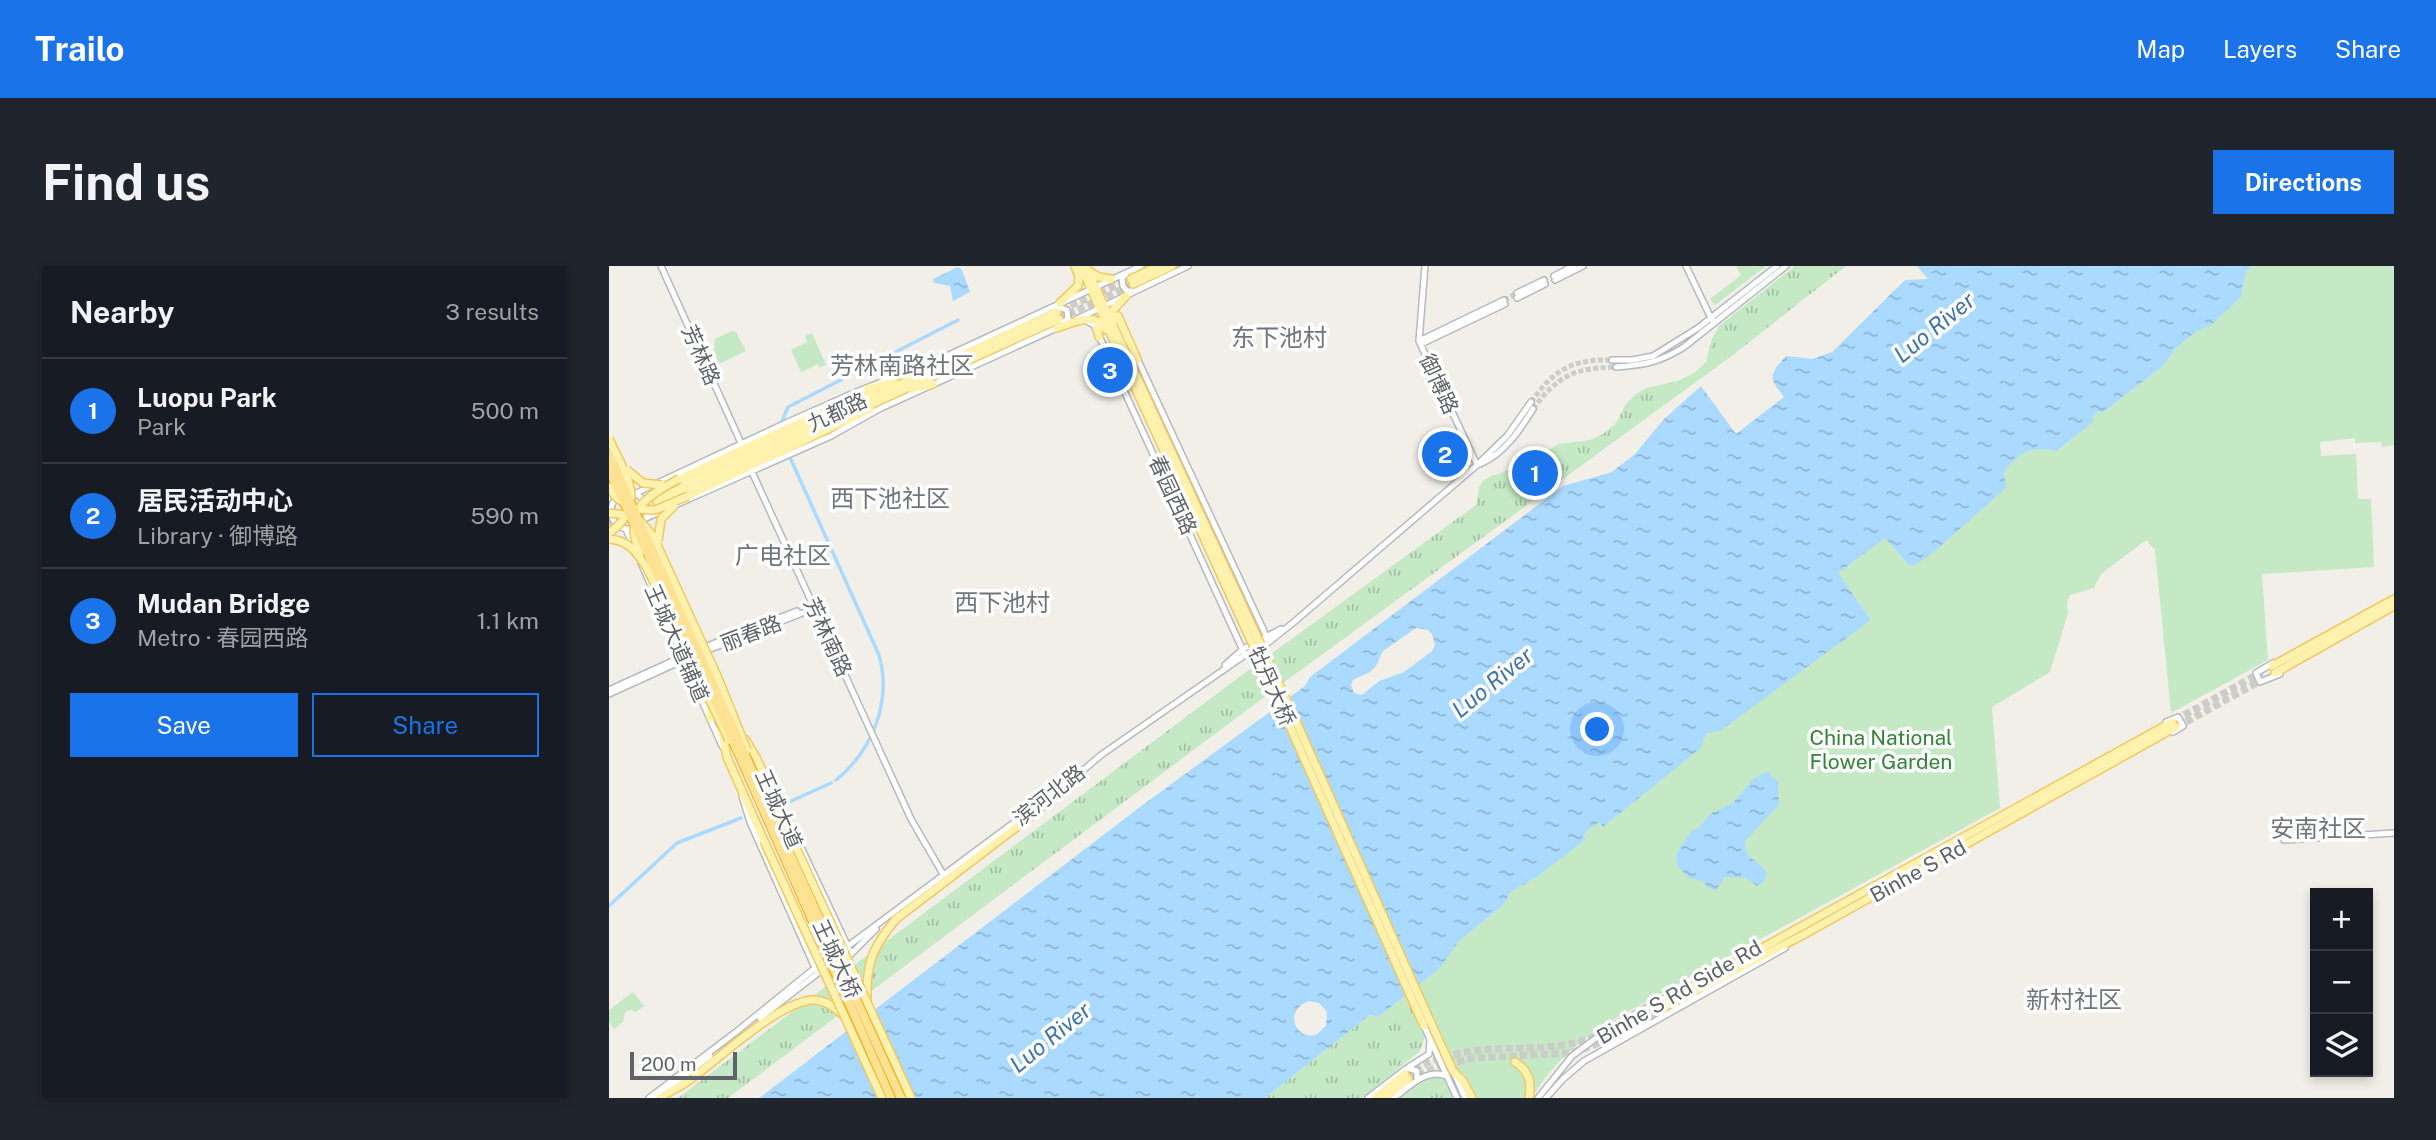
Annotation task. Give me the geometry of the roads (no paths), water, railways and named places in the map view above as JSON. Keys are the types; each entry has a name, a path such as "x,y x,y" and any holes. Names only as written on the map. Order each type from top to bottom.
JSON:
{"highway":[{"name":"王城大道","path":"613,462 744,770 771,821"},
{"name":"王城大道","path":"613,462 771,821"},
{"name":"王城大桥","path":"771,821 891,1098"},
{"name":"王城大桥","path":"771,821 901,1098"}],"main road":[{"name":"芳林路","path":"662,266 742,443"},
{"path":"1058,310 1078,286 1079,278 1075,266"},
{"path":"1132,281 1141,266"},
{"path":"1132,281 1159,266"},
{"path":"1132,281 1172,266"},
{"path":"1132,281 1188,266"},
{"path":"1425,266 1420,343 1504,302"},
{"path":"1573,266 1554,278 1583,266"},
{"path":"1686,266 1713,320"},
{"path":"1616,367 1655,363 1685,347 1777,266"},
{"path":"1612,360 1653,356 1713,320 1786,266"},
{"path":"1085,267 1099,277 1111,279"},
{"name":"牡丹大桥","path":"1085,267 1111,329 1286,699 1450,1073 1464,1081 1472,1098"},
{"name":"九都路","path":"629,529 797,452 879,409 1126,296 1132,281 1111,279 1093,287 1058,310 895,393 656,499"},
{"path":"1517,296 1544,282"},
{"path":"1111,329 1113,310 1126,296"},
{"path":"1126,296 1121,314 1137,359"},
{"path":"1057,328 1066,320 1067,313 1064,308 1058,310"},
{"name":"九都路","path":"610,512 613,498 632,493 856,392 1058,310"},
{"name":"九都路","path":"790,438 1058,310"},
{"path":"1111,329 1118,316 1267,640"},
{"path":"1057,328 1081,320 1094,320 1111,329"},
{"path":"1081,320 1090,321 1099,337"},
{"path":"1099,337 1099,326 1111,329"},
{"name":"春园西路","path":"1099,337 1244,652"},
{"name":"御博路","path":"1420,343 1477,465"},
{"path":"744,770 702,689 647,568 634,535 636,514 647,497 680,479 833,407 912,378 936,361"},
{"path":"856,392 912,378"},
{"path":"609,487 627,506 645,511 663,508 840,425 895,393 933,384"},
{"name":"滨河北路","path":"649,1098 816,970 850,950 891,914 1062,788 1101,755 1244,652 1294,622 1477,465 1493,458 1509,443 1532,406"},
{"path":"610,442 613,462 632,493 646,503 644,521"},
{"path":"610,442 632,493"},
{"path":"613,462 643,483 663,485 680,479"},
{"path":"609,533 626,517 632,500 630,484 613,462"},
{"name":"芳林南路","path":"753,471 880,749 944,873"},
{"path":"609,479 613,498"},
{"path":"647,486 645,492 652,509 660,514"},
{"path":"662,555 657,535 661,519 688,496"},
{"path":"610,512 639,518 653,536 718,678 771,821"},
{"path":"610,512 616,523 629,529"},
{"name":"王城大道","path":"644,521 688,620 704,649 734,723 756,757 911,1098"},
{"name":"王城大道辅道","path":"644,521 700,635 748,745"},
{"path":"609,527 616,523"},
{"name":"王城大道","path":"629,529 677,625 687,657 710,700 721,728 732,769 882,1098"},
{"name":"王城大道辅道","path":"629,529 679,648 687,657 727,757"},
{"path":"609,539 620,540 629,545 647,568"},
{"path":"2274,669 2376,613 2394,599"},
{"name":"丽春路","path":"609,692 704,649 815,606"},
{"path":"2376,613 2394,607"},
{"path":"679,648 677,625 688,620 700,635"},
{"path":"2311,641 2321,643 2317,653 2262,683 2255,674 2311,641"},
{"path":"719,689 729,701"},
{"path":"710,700 711,718"},
{"name":"Binhe S Rd","path":"1656,1009 2176,723"},
{"name":"Binhe S Rd","path":"1949,849 2113,755 2128,750"},
{"path":"732,769 737,759 749,755 756,757"},
{"path":"763,773 850,950"},
{"path":"741,788 750,822 816,970"},
{"path":"867,1000 866,974 871,954 896,919 1035,813 1062,788"},
{"path":"2286,839 2394,832"},
{"name":"Binhe S Rd Side Rd","path":"1538,1098 1572,1056 1634,1014 1768,941 1801,931"},
{"name":"Binhe S Rd Side Rd","path":"1546,1098 1584,1061 1775,954 1801,931"},
{"path":"805,949 811,950 842,933"},
{"name":"滨河北路","path":"657,1098 816,970"},
{"path":"657,1098 794,1004 813,1000 829,1003 845,1017"},
{"path":"1634,1014 1641,1028"},
{"path":"1385,1098 1429,1054 1427,1023"},
{"path":"1430,1040 1465,1098"},
{"path":"1515,1062 1526,1070 1529,1076 1529,1098"},
{"path":"1368,1098 1409,1076 1450,1073"},
{"path":"1450,1073 1457,1098"},
{"path":"1375,1098 1409,1076"},
{"path":"1394,1098 1409,1076"}],"water":[{"name":"Luo River","path":"1917,266 2251,266 2246,272 2241,297 2212,324 2196,332 2177,347 2162,367 2102,413 2099,411 2092,417 2094,421 2057,451 2040,449 2021,455 2004,473 2006,488 1929,556 1910,566 1885,538 1838,573 1871,620 1720,731 1708,733 1703,739 1702,747 1603,827 1599,822 1583,834 1586,839 1537,877 1512,891 1502,906 1459,941 1439,969 1378,1017 1370,1015 1265,1098 759,1098 1136,810 1305,686 1310,677 1563,486 1612,472 1635,454 1664,419 1701,386 1736,434 1784,397 1775,385 1773,376 1786,356 1812,359 1832,352 1905,280 1928,279","holes":["1416,628 1428,630 1432,634 1435,645 1432,651 1404,672 1379,681 1362,695 1354,693 1351,685 1353,680 1370,672 1383,651","1309,1001 1319,1003 1327,1012 1326,1026 1310,1036 1299,1030 1294,1018 1301,1006"]},
{"path":"958,267 962,270 970,292 953,301 950,286 934,283 933,279"},
{"path":"1767,771 1778,782 1779,805 1745,841 1746,852 1767,872 1764,882 1757,886 1746,878 1725,877 1716,890 1707,887 1703,881 1689,878 1678,867 1676,856 1691,831 1699,828 1711,813 1732,804 1753,779"}],"waterway":[{"path":"780,426 788,407 958,320"},
{"path":"788,453 879,655 882,672 883,690 876,724 860,754 836,780"},
{"path":"789,802 831,783"},
{"path":"609,906 677,843 741,818"}],"tunnel":[{"path":"1061,310 1131,279"},
{"path":"1059,319 1133,284"},
{"path":"1504,300 1517,293"},
{"path":"1531,402 1556,374 1574,364 1612,360"},
{"path":"1533,409 1559,381 1589,369 1616,367"},
{"path":"609,524 624,517"},
{"path":"2175,720 2262,672"},
{"path":"2177,727 2264,679"},
{"path":"1618,1026 1655,1007"},
{"path":"1408,1079 1445,1064 1476,1058 1570,1053 1592,1046 1654,1013"},
{"path":"1405,1074 1426,1063 1460,1053 1560,1045 1598,1035"}],"place":[{"name":"Mudan Bridge","path":"1110,370"},
{"name":"居民活动中心","path":"1445,454"},
{"name":"Luopu Park","path":"1535,473"}],"district":[{"name":"东下池村","path":"1279,337"},
{"name":"芳林南路社区","path":"902,365"},
{"name":"西下池社区","path":"890,498"},
{"name":"广电社区","path":"783,555"},
{"name":"西下池村","path":"1002,602"},
{"name":"安南社区","path":"2318,828"},
{"name":"新村社区","path":"2074,999"}],"park label":[{"name":"China National Flower Garden","path":"1881,749"}]}
